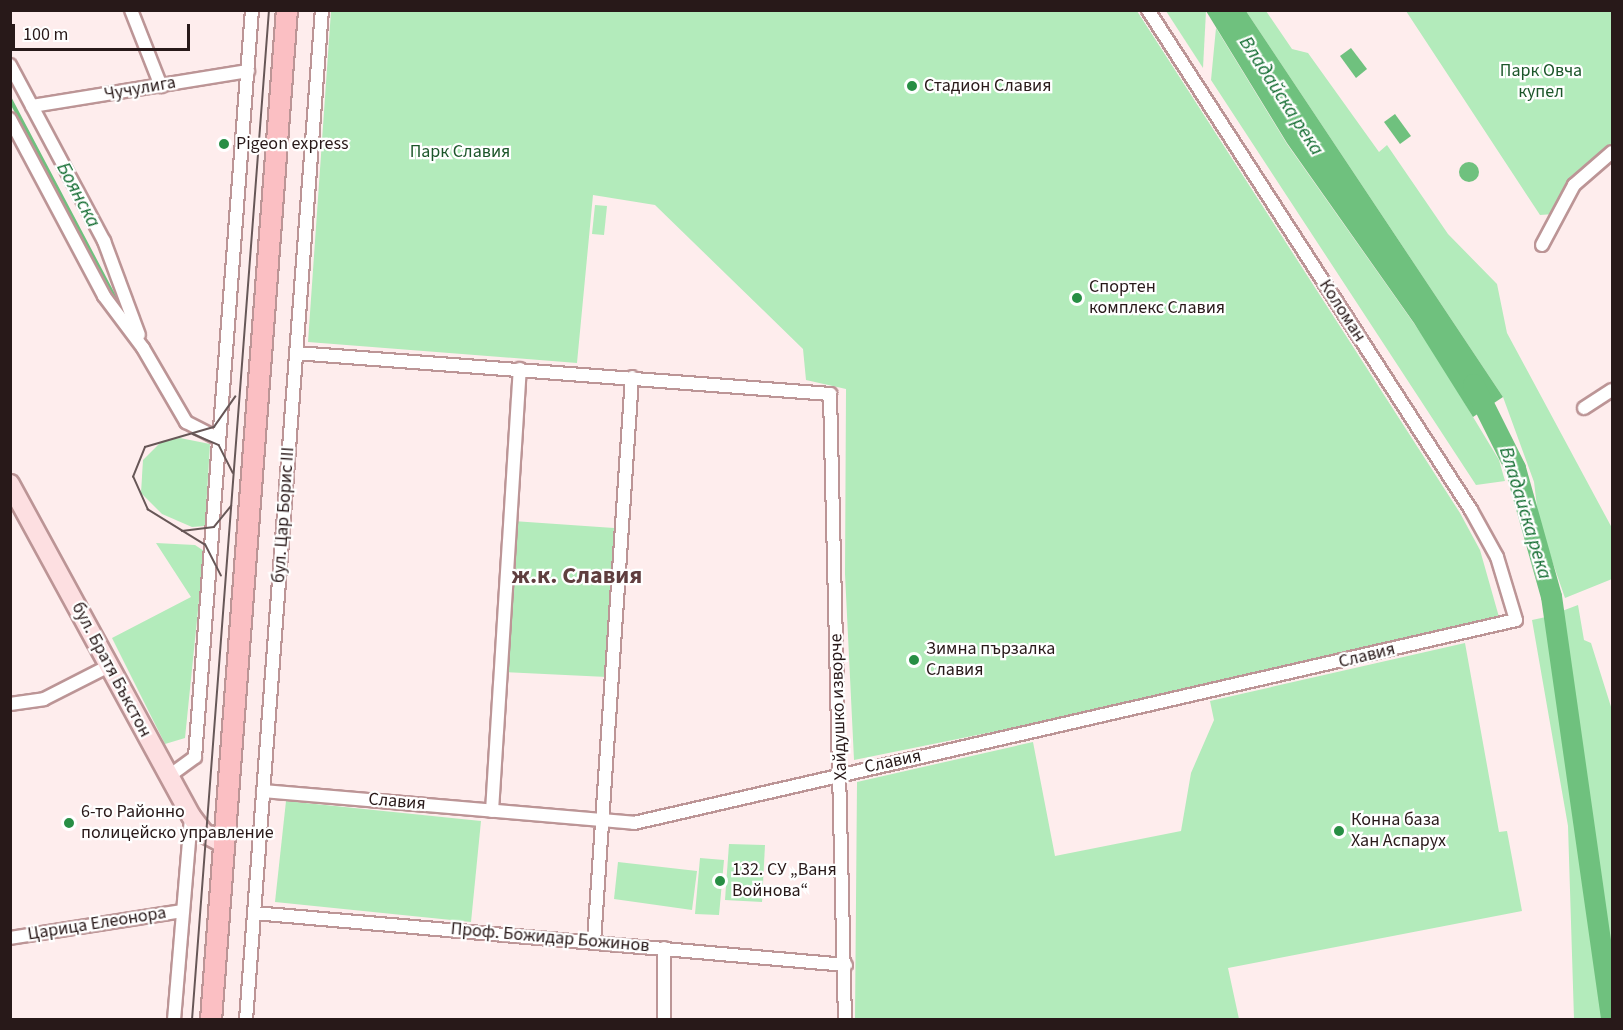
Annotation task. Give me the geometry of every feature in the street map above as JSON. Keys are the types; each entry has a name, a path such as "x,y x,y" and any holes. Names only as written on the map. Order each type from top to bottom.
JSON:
{"main road":[{"name":"бул. Цар Борис III","path":"211,1020 287,10"}],"street":[{"path":"131,10 161,86"},
{"path":"169,776 195,757 252,10"},
{"name":"бул. Цар Борис III","path":"246,1020 322,10"},
{"name":"Коломан","path":"1148,10 1471,510 1497,557 1516,620"},
{"path":"10,65 104,241 143,348"},
{"name":"Чучулига","path":"32,106 248,71"},
{"path":"10,119 104,296 143,348 186,422 219,439"},
{"path":"1542,245 1574,185 1612,152"},
{"path":"296,353 632,377 594,942"},
{"path":"492,811 520,369"},
{"name":"Хайдушко изворче","path":"632,377 830,394 842,772 845,1020"},
{"path":"1584,408 1612,390"},
{"name":"бул. Братя Бъкстон","path":"10,484 191,816 204,833 225,844"},
{"name":"Славия","path":"263,791 634,823 842,772 1178,702 1516,620"},
{"path":"10,704 44,699 109,666"},
{"path":"174,1020 191,816"},
{"name":"Царица Елеонора","path":"10,938 183,911"},
{"name":"Проф. Божидар Божинов","path":"254,913 846,964"},
{"path":"664,948 664,1020"}],"green space":[{"name":"Спортен комплекс Славия","path":"331,11 1137,11 1460,513 1480,550 1499,617 1214,687 854,760 845,574 846,389 806,380 803,349 655,205 593,195 577,363 308,342"},
{"path":"1166,11 1206,11 1203,68"},
{"path":"1246,11 1266,11 1292,49 1308,53 1379,152 1387,145 1448,234 1497,284 1507,333 1612,528 1612,579 1565,598 1539,523 1534,482 1503,397"},
{"name":"Парк Овча купел","path":"1406,11 1612,11 1612,146 1570,182 1554,214 1540,215"},
{"path":"1216,28 1287,144 1432,349 1499,460 1505,481 1476,485 1211,80"},
{"path":"595,205 607,206 604,235 592,234"},
{"path":"180,438 210,444 205,526 192,527 162,514 141,493 143,460 162,441"},
{"path":"513,521 614,528 607,677 505,672"},
{"path":"156,543 195,545 204,551 185,738 165,744 112,638 191,597"},
{"path":"1578,605 1584,640 1591,643 1612,710 1612,988 1562,611"},
{"path":"1546,617 1568,752 1605,1019 1574,1019 1568,826 1532,620"},
{"name":"Конна база Хан Аспарух","path":"1465,643 1499,832 1507,831 1522,911 1228,968 1239,1019 855,1019 857,782 1033,742 1055,856 1181,831 1191,773 1214,720 1210,701"},
{"path":"286,801 481,821 471,922 275,902"},
{"path":"729,844 765,845 762,902 725,900"},
{"path":"700,858 724,860 719,915 695,914"},
{"path":"618,862 697,871 692,910 614,899"}],"water":[{"path":"1206,11 1246,11 1503,397 1473,417 1414,323 1287,143"},
{"path":"1351,48 1367,69 1356,78 1340,56"},
{"path":"1395,114 1411,136 1400,144 1384,122"},
{"path":"1469,162 1476,165 1479,172 1476,179 1469,182 1462,179 1459,172 1462,165"}],"waterway":[{"name":"Боянска","path":"10,99 118,304"},
{"name":"Владайска река","path":"1473,384 1515,468 1551,596 1611,1020"}],"tram line":[{"path":"192,1020 269,10"},
{"path":"221,576 205,545 148,510 133,477 145,447 214,427 235,397"},
{"path":"193,434 219,445 233,473"},
{"path":"182,531 214,527 231,506"}],"place":[{"name":"Стадион Славия","path":"912,86"},
{"name":"Pigeon express","path":"224,144"},
{"name":"Спортен комплекс Славия","path":"1077,298"},
{"name":"Зимна пързалка Славия","path":"914,660"},
{"name":"6-то Районно полицейско управление","path":"69,823"},
{"name":"Конна база Хан Аспарух","path":"1339,831"},
{"name":"132. СУ „Ваня Войнова“","path":"720,881"}],"district":[{"name":"ж.к. Славия","path":"577,576"}],"park label":[{"name":"Парк Славия","path":"460,152"}]}
